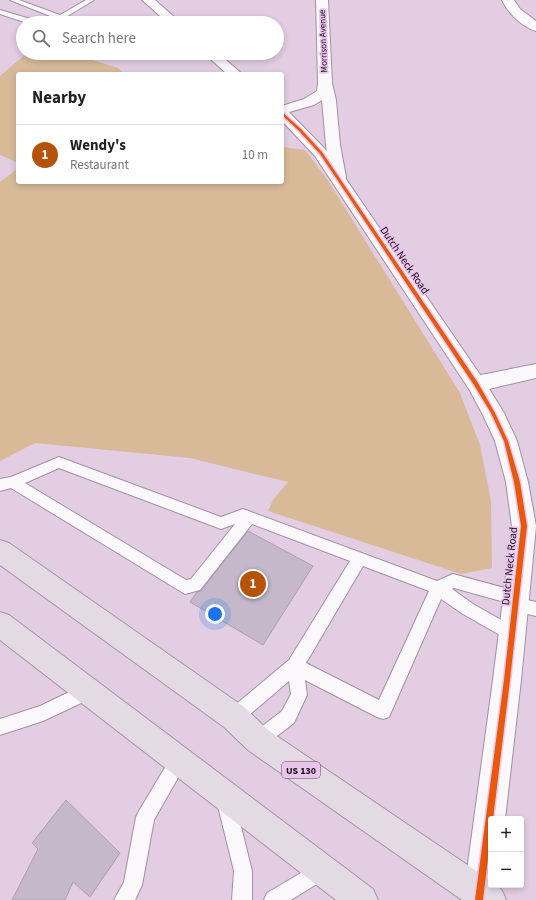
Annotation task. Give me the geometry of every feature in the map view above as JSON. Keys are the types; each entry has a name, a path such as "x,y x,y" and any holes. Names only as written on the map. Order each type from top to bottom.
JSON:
{"highway":[{"name":"US 130","path":"0,551 234,717 258,740 483,897"},
{"path":"0,624 362,900"}],"street":[{"path":"148,0 167,16"},
{"name":"Morrison Avenue","path":"322,0 325,83 330,100 333,145 338,177"},
{"path":"508,0 512,8 536,27"},
{"path":"218,60 233,72"},
{"name":"Morrison Avenue","path":"284,111 317,98 323,92 325,83"},
{"name":"Dutch Neck Road","path":"284,114 321,153 476,384 493,413 506,441 517,482 524,526 522,604 512,634 483,897"},
{"path":"476,384 536,372"}],"lane":[{"path":"13,0 57,16"},
{"path":"62,16 91,0"},
{"path":"0,12 16,17"},
{"path":"6,484 59,462 221,522 243,514 438,588 512,634"},
{"path":"6,484 185,587 194,585 249,517"},
{"path":"234,717 294,666 360,558"},
{"path":"294,666 383,711 438,588 453,581 522,604"},
{"path":"258,740 288,717 300,695 294,666"},
{"path":"0,727 43,713 88,691"},
{"path":"124,900 133,886 145,817 179,760"},
{"path":"224,794 243,871 242,900"},
{"path":"274,900 322,870"}],"shaded area":[{"path":"19,60 92,60 118,68 122,72 16,72 16,162 0,155 0,76"},
{"path":"284,147 305,150 327,179 460,393 480,445 491,501 492,568 461,574 268,511 273,500 288,482 190,458 35,443 0,461 0,182 16,170 16,184 284,184"}],"building":[{"path":"248,531 313,566 263,645 190,602 197,592 201,591"},
{"path":"66,800 120,853 90,897 73,882 65,900 12,900 38,849 32,843"}],"cycle path":[{"path":"284,115 321,153 476,384 493,413 506,441 517,482 524,526 507,680 479,900"}],"place":[{"name":"Wendy's","path":"253,584"}]}
